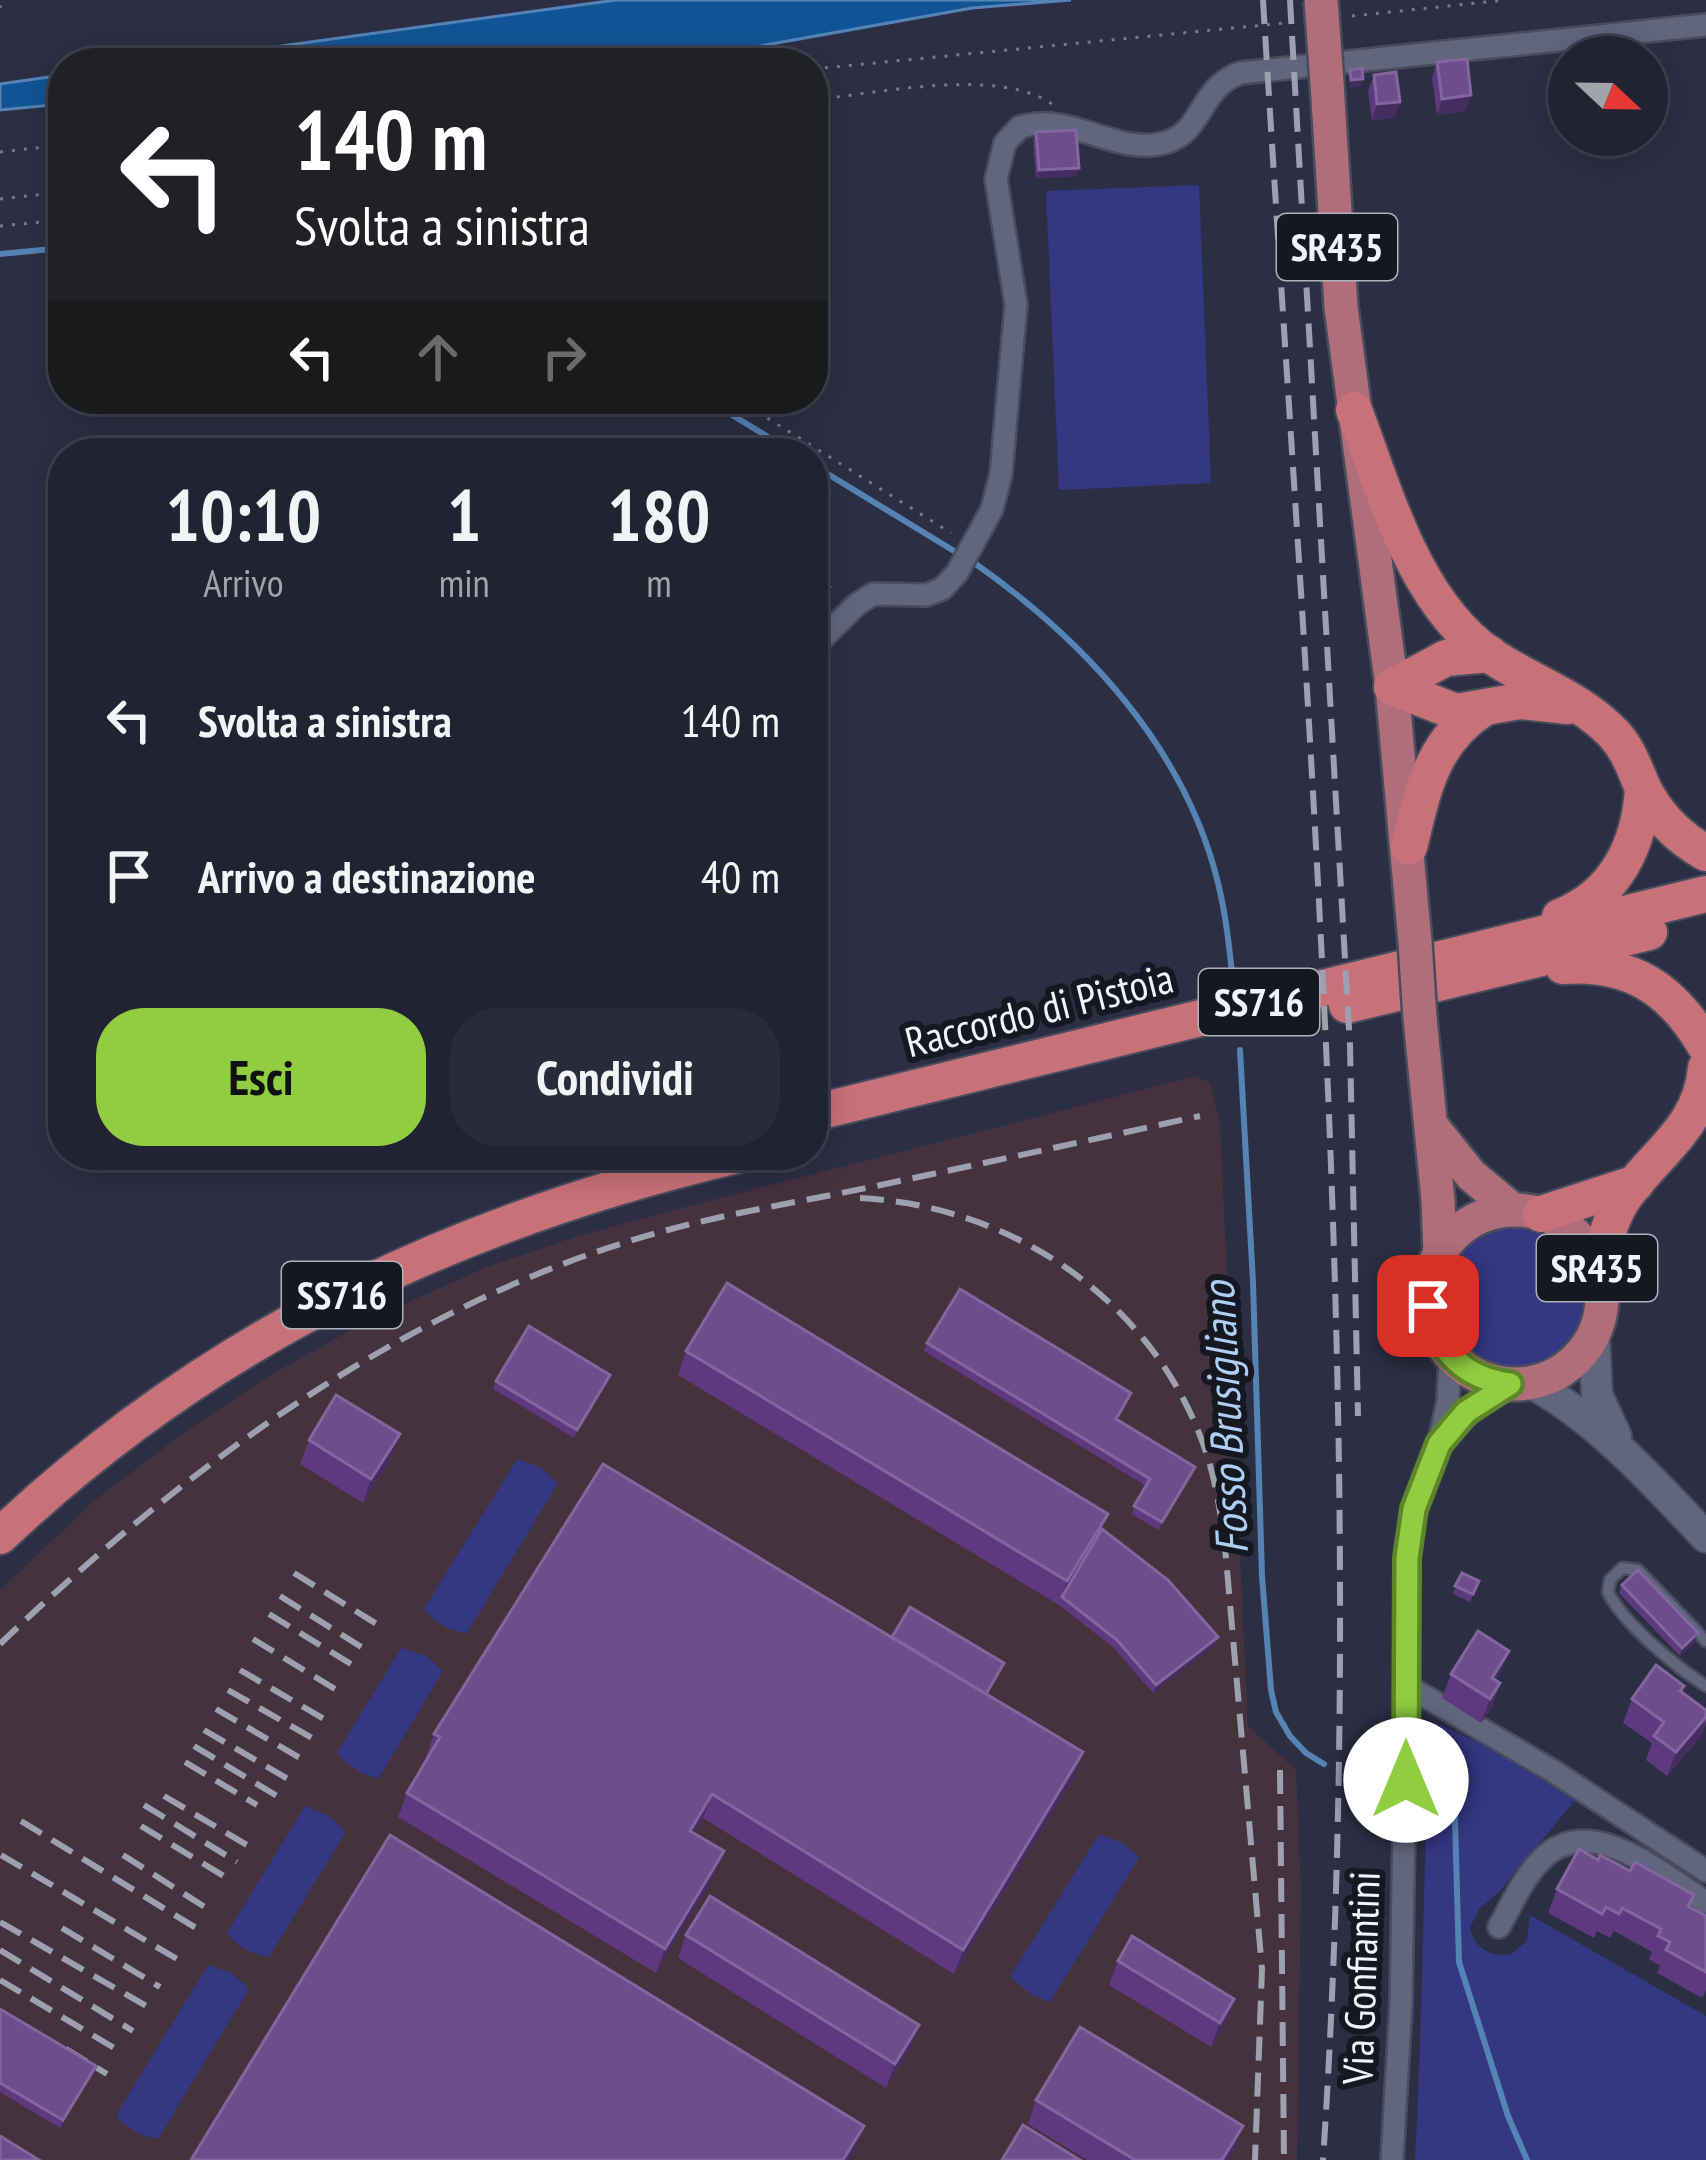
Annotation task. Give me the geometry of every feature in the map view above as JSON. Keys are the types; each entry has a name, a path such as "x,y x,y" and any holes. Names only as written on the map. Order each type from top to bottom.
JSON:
{"highway":[{"path":"1354,410 1393,513 1451,615 1490,654 1570,699 1606,726 1622,743 1643,788 1670,826 1706,853"},
{"path":"1393,687 1446,658 1490,654"},
{"path":"1393,687 1456,712 1527,701 1577,707"},
{"path":"1409,847 1430,767 1454,730 1484,708"},
{"path":"1488,959 1575,911 1611,881 1636,839 1643,788"},
{"name":"Raccordo di Pistoia","path":"828,1132 1488,959 1706,894"},
{"name":"Raccordo di Pistoia","path":"828,1110 1488,959 1706,918"},
{"path":"1488,959 1630,972 1670,997 1706,1047"},
{"path":"1597,1268 1615,1213 1689,1123 1702,1094 1706,1068"},
{"name":"SS716","path":"0,1507 63,1451 174,1369 311,1285 475,1210 599,1170"},
{"name":"SS716","path":"0,1536 108,1443 190,1384 291,1321 386,1272 536,1211 683,1170"},
{"path":"1527,1212 1636,1183"}],"main road":[{"name":"SR435","path":"1325,12 1341,307 1393,687 1440,1253"},
{"name":"SR435","path":"1430,1124 1471,1175 1527,1212 1579,1237 1597,1268 1602,1301 1594,1334 1597,1395 1620,1448"},
{"name":"SR435","path":"1527,1212 1473,1220 1452,1237 1430,1279 1428,1306 1435,1333 1450,1356 1478,1376 1521,1384 1565,1402 1620,1448 1706,1537"},
{"name":"SR435","path":"1521,1384 1563,1370 1594,1334"}],"street":[{"path":"828,633 873,594 926,595 942,589 973,547 1000,483 1015,289 996,179 1000,154 1020,127 1054,123 1134,144 1169,142 1189,129 1212,91 1240,74 1706,26"},
{"name":"Via Gonfiantini","path":"1392,2160 1401,2005 1409,1536 1448,1409 1450,1356"},
{"name":"Via Gonfiantini","path":"1439,1444 1466,1412 1521,1384"},
{"path":"1407,1686 1553,1772 1706,1871"},
{"path":"1499,1927 1537,1863 1558,1847 1581,1840 1619,1849 1706,1902"}],"lane":[{"path":"1706,1641 1638,1570 1622,1568 1610,1580 1612,1602 1706,1686"}],"path":[{"path":"828,66 1325,12 1506,0"},
{"path":"828,99 1004,85 1042,97 1082,129"},
{"path":"0,152 48,147"},
{"path":"0,199 48,194"},
{"path":"0,226 48,221"},
{"path":"761,414 799,438"},
{"path":"828,456 973,547"}],"shaded area":[{"path":"1199,185 1211,483 1059,490 1046,191"},
{"path":"1196,1076 1210,1083 1220,1124 1248,1726 1296,1770 1301,1891 1297,2160 0,2160 0,1590 95,1500 274,1373 369,1320 484,1268 578,1236"},
{"path":"1514,1228 1541,1234 1563,1249 1578,1271 1584,1298 1578,1325 1563,1347 1541,1362 1514,1368 1487,1362 1465,1347 1450,1325 1444,1298 1450,1271 1465,1249 1487,1234"},
{"path":"517,1459 541,1468 558,1483 467,1633 448,1628 424,1609"},
{"path":"401,1648 426,1656 443,1671 379,1778 356,1770 337,1753"},
{"path":"1434,1722 1522,1763 1576,1799 1499,1892 1480,1908 1470,1927 1475,1941 1490,1953 1510,1955 1527,1941 1530,1915 1706,2016 1706,2160 1415,2160 1430,1729"},
{"path":"305,1806 327,1815 346,1832 269,1957 256,1954 227,1933"},
{"path":"1099,1834 1123,1843 1139,1858 1050,2002 1030,1994 1010,1977"},
{"path":"208,1965 233,1974 249,1989 158,2139 140,2134 116,2115"}],"water":[{"path":"616,0 1071,0 972,8 749,48 266,48"},
{"path":"48,77 48,105 0,110 0,84"}],"building":[{"path":"1467,59 1471,95 1442,99 1437,62"},
{"path":"1362,68 1363,79 1351,80 1350,70"},
{"path":"1396,72 1400,102 1377,104 1374,75"},
{"path":"1076,130 1079,168 1039,170 1036,132"},
{"path":"727,1283 1108,1514 1067,1581 686,1351"},
{"path":"960,1289 1131,1393 1116,1419 1195,1467 1162,1522 1134,1506 1150,1479 927,1343"},
{"path":"529,1326 610,1375 577,1430 496,1381"},
{"path":"336,1395 400,1434 371,1479 309,1440"},
{"path":"603,1464 1083,1752 963,1950 712,1794 690,1831 724,1851 665,1949 407,1793 440,1737 434,1734"},
{"path":"1102,1529 1168,1580 1218,1637 1156,1685 1117,1640 1062,1597"},
{"path":"1638,1570 1698,1633 1682,1648 1622,1585"},
{"path":"1462,1573 1479,1581 1473,1594 1455,1586"},
{"path":"910,1607 1004,1663 986,1694 892,1637"},
{"path":"1478,1631 1509,1651 1492,1678 1500,1683 1490,1699 1451,1674"},
{"path":"1656,1665 1706,1710 1706,1717 1676,1752 1654,1736 1664,1722 1632,1699"},
{"path":"390,1835 864,2126 843,2160 191,2160"},
{"path":"1579,1849 1630,1871 1635,1862 1694,1895 1688,1906 1706,1916 1706,1972 1666,1950 1670,1942 1658,1936 1661,1929 1622,1908 1619,1914 1606,1907 1602,1914 1557,1889"},
{"path":"710,1896 919,2025 895,2064 686,1935"},
{"path":"1132,1936 1234,1999 1220,2023 1118,1961"},
{"path":"0,2009 96,2066 63,2120 0,2083"},
{"path":"1080,2027 1243,2126 1222,2160 1135,2160 1036,2100"},
{"path":"1023,2125 1080,2160 1002,2160"},
{"path":"0,2136 39,2160 0,2160"}],"waterway":[{"name":"Fosso Brusigliano","path":"0,254 48,249"},
{"name":"Fosso Brusigliano","path":"730,414 770,438"},
{"name":"Fosso Brusigliano","path":"828,474 959,554"},
{"name":"Fosso Brusigliano","path":"973,562 1091,662 1155,742 1203,833 1221,897 1234,992"},
{"name":"Fosso Brusigliano","path":"1240,1050 1271,1690 1276,1712 1290,1736 1324,1764"},
{"name":"Fosso Brusigliano","path":"1377,1769 1390,1769"},
{"name":"Fosso Brusigliano","path":"1435,1771 1450,1775 1454,1785 1459,1962 1508,2116 1527,2160"}],"railway":[{"path":"1263,0 1314,810 1337,1349 1336,1889 1323,2160"},
{"path":"1290,0 1350,1046 1358,1416"},
{"path":"0,1644 145,1515 223,1455 304,1398 475,1302 565,1263 683,1226 1200,1116"},
{"path":"860,1198 918,1205 974,1221 1026,1244 1075,1274 1118,1311 1155,1354 1186,1404 1208,1458 1226,1558 1262,1969 1255,2160"},
{"path":"294,1573 380,1626"},
{"path":"280,1596 366,1650"},
{"path":"269,1614 356,1667"},
{"path":"253,1639 340,1692"},
{"path":"240,1670 324,1719"},
{"path":"228,1690 312,1738"},
{"path":"216,1709 300,1758"},
{"path":"204,1730 288,1779"},
{"path":"194,1746 277,1796"},
{"path":"185,1762 257,1805"},
{"path":"1280,1770 1284,2160"},
{"path":"164,1796 247,1845"},
{"path":"144,1805 237,1862"},
{"path":"21,1821 196,1928"},
{"path":"141,1826 227,1878"},
{"path":"1,1855 177,1959"},
{"path":"123,1855 208,1909"},
{"path":"0,1922 148,2007"},
{"path":"62,1928 160,1987"},
{"path":"0,1950 133,2031"},
{"path":"0,1980 121,2052"},
{"path":"66,2049 107,2074"}],"route":[{"path":"1406,1780 1407,1558 1414,1509 1439,1444 1466,1412 1510,1384 1484,1379 1455,1360 1435,1333 1428,1306"}]}
